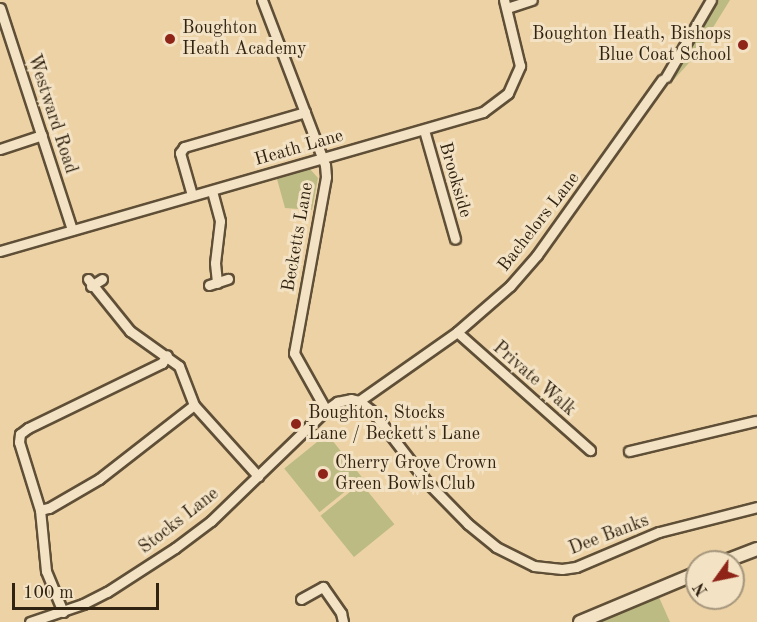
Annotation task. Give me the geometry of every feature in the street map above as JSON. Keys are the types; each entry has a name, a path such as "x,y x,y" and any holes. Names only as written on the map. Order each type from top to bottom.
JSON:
{"main road":[{"path":"580,622 685,578"}],"street":[{"name":"Becketts Lane","path":"262,0 304,112 324,157 326,177 294,352 326,410"},
{"path":"506,4 532,0"},
{"name":"Bachelors Lane","path":"326,410 337,402 351,399 359,401 457,332 510,286 537,255 664,78 711,0"},
{"name":"Heath Lane","path":"0,251 483,112 508,93 520,66 506,4"},
{"name":"Westward Road","path":"0,8 72,230"},
{"path":"192,195 180,153 184,147 304,112"},
{"name":"Brookside","path":"424,130 455,239"},
{"path":"0,149 42,135"},
{"path":"212,191 220,221 215,263 218,282"},
{"path":"102,279 90,282 130,331 167,355 179,366 194,405 258,476"},
{"name":"Private Walk","path":"457,332 590,450"},
{"path":"63,612 46,571 40,510 19,442 20,434 162,363 167,355"},
{"name":"Dee Banks","path":"359,401 374,412 426,481 468,524 496,547 534,566 562,569 576,567 659,532 757,507"},
{"path":"40,510 49,508 99,479 194,405"},
{"name":"Stocks Lane","path":"30,622 63,612 107,592 176,548 211,521 326,410"},
{"path":"629,451 756,424"},
{"path":"301,599 323,587 330,579"},
{"path":"323,587 341,612 343,622"}],"shaded area":[{"path":"716,0 730,0 696,55 670,84 667,82"},
{"path":"310,169 318,178 312,210 285,208 277,179"},
{"name":"Cherry Grove Crown Green Bowls Club","path":"327,434 362,478 319,512 284,469"},
{"name":"Cherry Grove Crown Green Bowls Club","path":"361,483 394,524 354,557 321,516"},
{"path":"658,595 670,622 595,622"}],"place":[{"name":"Boughton Heath Academy","path":"170,39"},
{"name":"Boughton Heath, Bishops Blue Coat School","path":"743,45"},
{"name":"Boughton, Stocks Lane / Beckett's Lane","path":"296,424"},
{"name":"Cherry Grove Crown Green Bowls Club","path":"323,474"}]}
